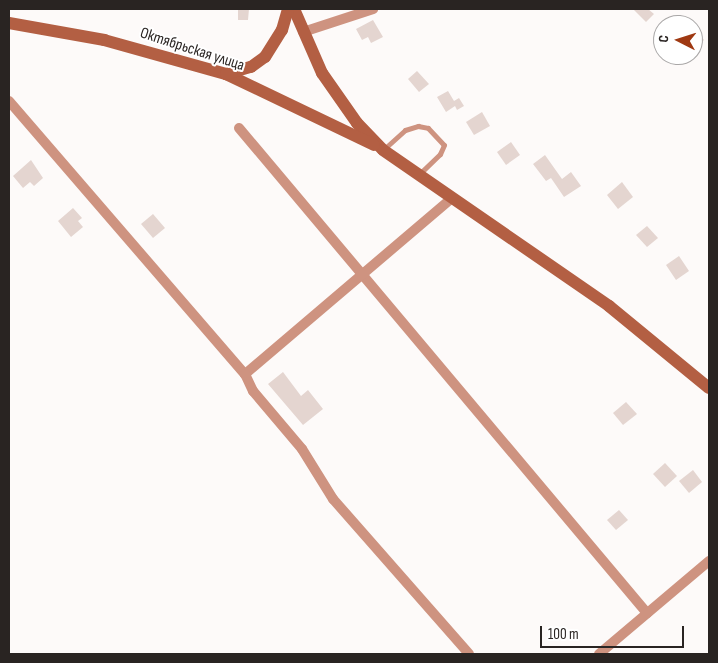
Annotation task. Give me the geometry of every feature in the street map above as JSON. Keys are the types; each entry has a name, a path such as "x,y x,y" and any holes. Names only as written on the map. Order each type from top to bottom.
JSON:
{"street":[{"path":"226,74 251,67 266,57 282,30 288,9"},
{"path":"294,9 322,73 338,99 383,150 609,306 709,388"},
{"path":"303,32 373,9"},
{"name":"Октябрьская улица","path":"9,23 104,40 226,74 383,150"},
{"path":"9,101 246,374 253,390 302,449 333,499 469,654"},
{"path":"239,128 648,614"},
{"path":"246,374 452,198"},
{"path":"599,654 709,561"}],"lane":[{"path":"383,150 405,130 418,126 428,128 444,145 440,154 419,174"}],"building":[{"path":"238,9 249,9 248,20 238,20"},
{"path":"633,9 648,9 654,14 646,22"},
{"path":"373,20 383,37 371,43 368,37 362,40 356,29"},
{"path":"417,71 429,84 419,92 408,79"},
{"path":"448,91 454,101 459,98 464,106 457,110 455,106 446,112 437,97"},
{"path":"482,112 490,126 474,135 466,122"},
{"path":"511,142 520,155 506,165 497,152"},
{"path":"545,155 562,179 571,172 581,186 564,197 551,178 546,181 533,164"},
{"path":"31,160 43,178 34,186 30,182 23,188 13,176"},
{"path":"622,182 633,197 618,209 607,195"},
{"path":"73,208 82,218 78,221 83,227 71,237 58,221"},
{"path":"153,214 165,228 153,238 141,224"},
{"path":"647,226 658,238 647,247 636,235"},
{"path":"679,256 689,271 676,280 666,265"},
{"path":"283,372 301,396 308,390 323,409 303,425 268,384"},
{"path":"626,402 637,414 623,425 613,413"},
{"path":"665,463 677,476 665,487 653,474"},
{"path":"693,470 702,482 689,493 679,481"},
{"path":"619,510 628,520 616,530 607,520"}]}
